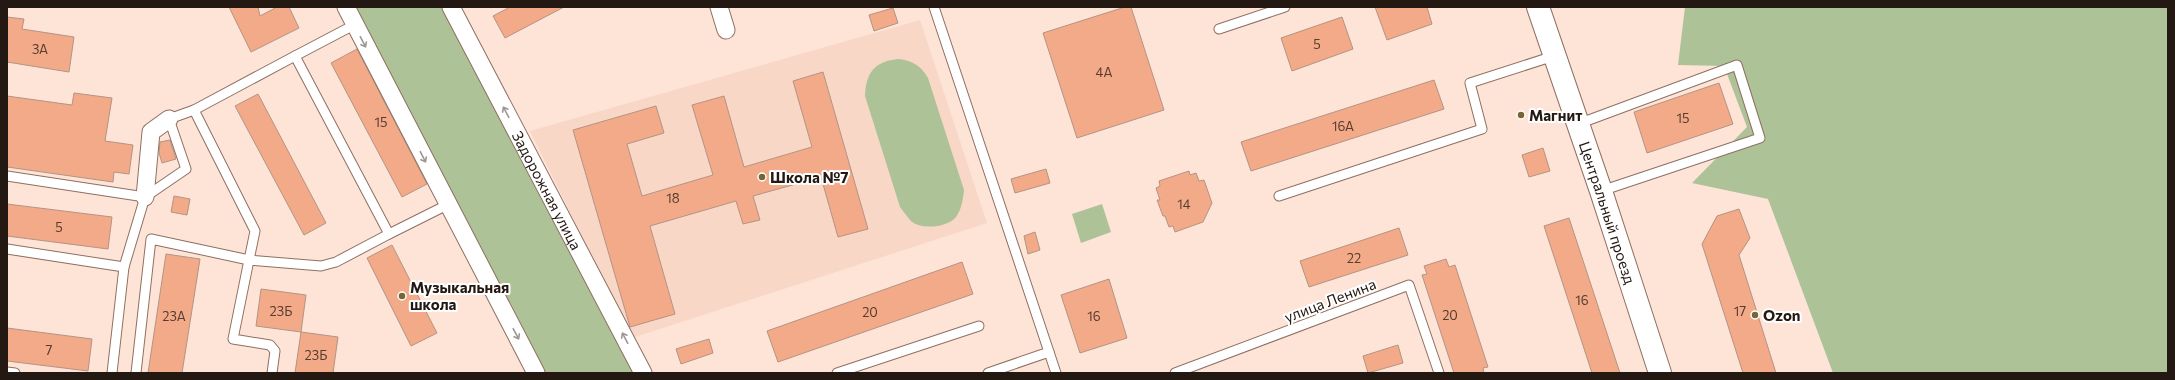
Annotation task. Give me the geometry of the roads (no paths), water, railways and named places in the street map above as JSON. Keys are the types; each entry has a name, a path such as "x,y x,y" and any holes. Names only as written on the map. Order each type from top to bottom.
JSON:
{"main road":[{"name":"Центральный проезд","path":"1538,7 1601,191 1660,373"}],"street":[{"path":"346,7 536,373"},
{"name":"Задорожная улица","path":"451,7 643,373"},
{"path":"719,7 726,30"},
{"path":"145,197 151,132 169,119"}],"lane":[{"path":"934,7 1056,373"},
{"path":"1219,29 1284,7"},
{"path":"112,373 124,266 145,197 186,169 169,119 194,110 354,25"},
{"path":"295,56 389,234"},
{"path":"1279,196 1482,129 1470,83 1554,56"},
{"path":"1578,124 1737,66 1760,138 1601,191"},
{"path":"194,110 255,231 233,339 270,345 275,351 272,373"},
{"path":"7,176 145,197"},
{"path":"136,373 151,239 250,260 321,266 336,262 448,205"},
{"path":"7,250 124,266"},
{"name":"улица Ленина","path":"1175,373 1409,285 1438,373"},
{"path":"837,373 979,326"},
{"path":"988,373 1050,352"},
{"path":"7,372 15,373"}],"place":[{"name":"Магнит","path":"1521,115"},
{"name":"Школа №7","path":"762,177"},
{"name":"Музыкальная школа","path":"402,296"},
{"name":"Ozon","path":"1755,315"}]}
